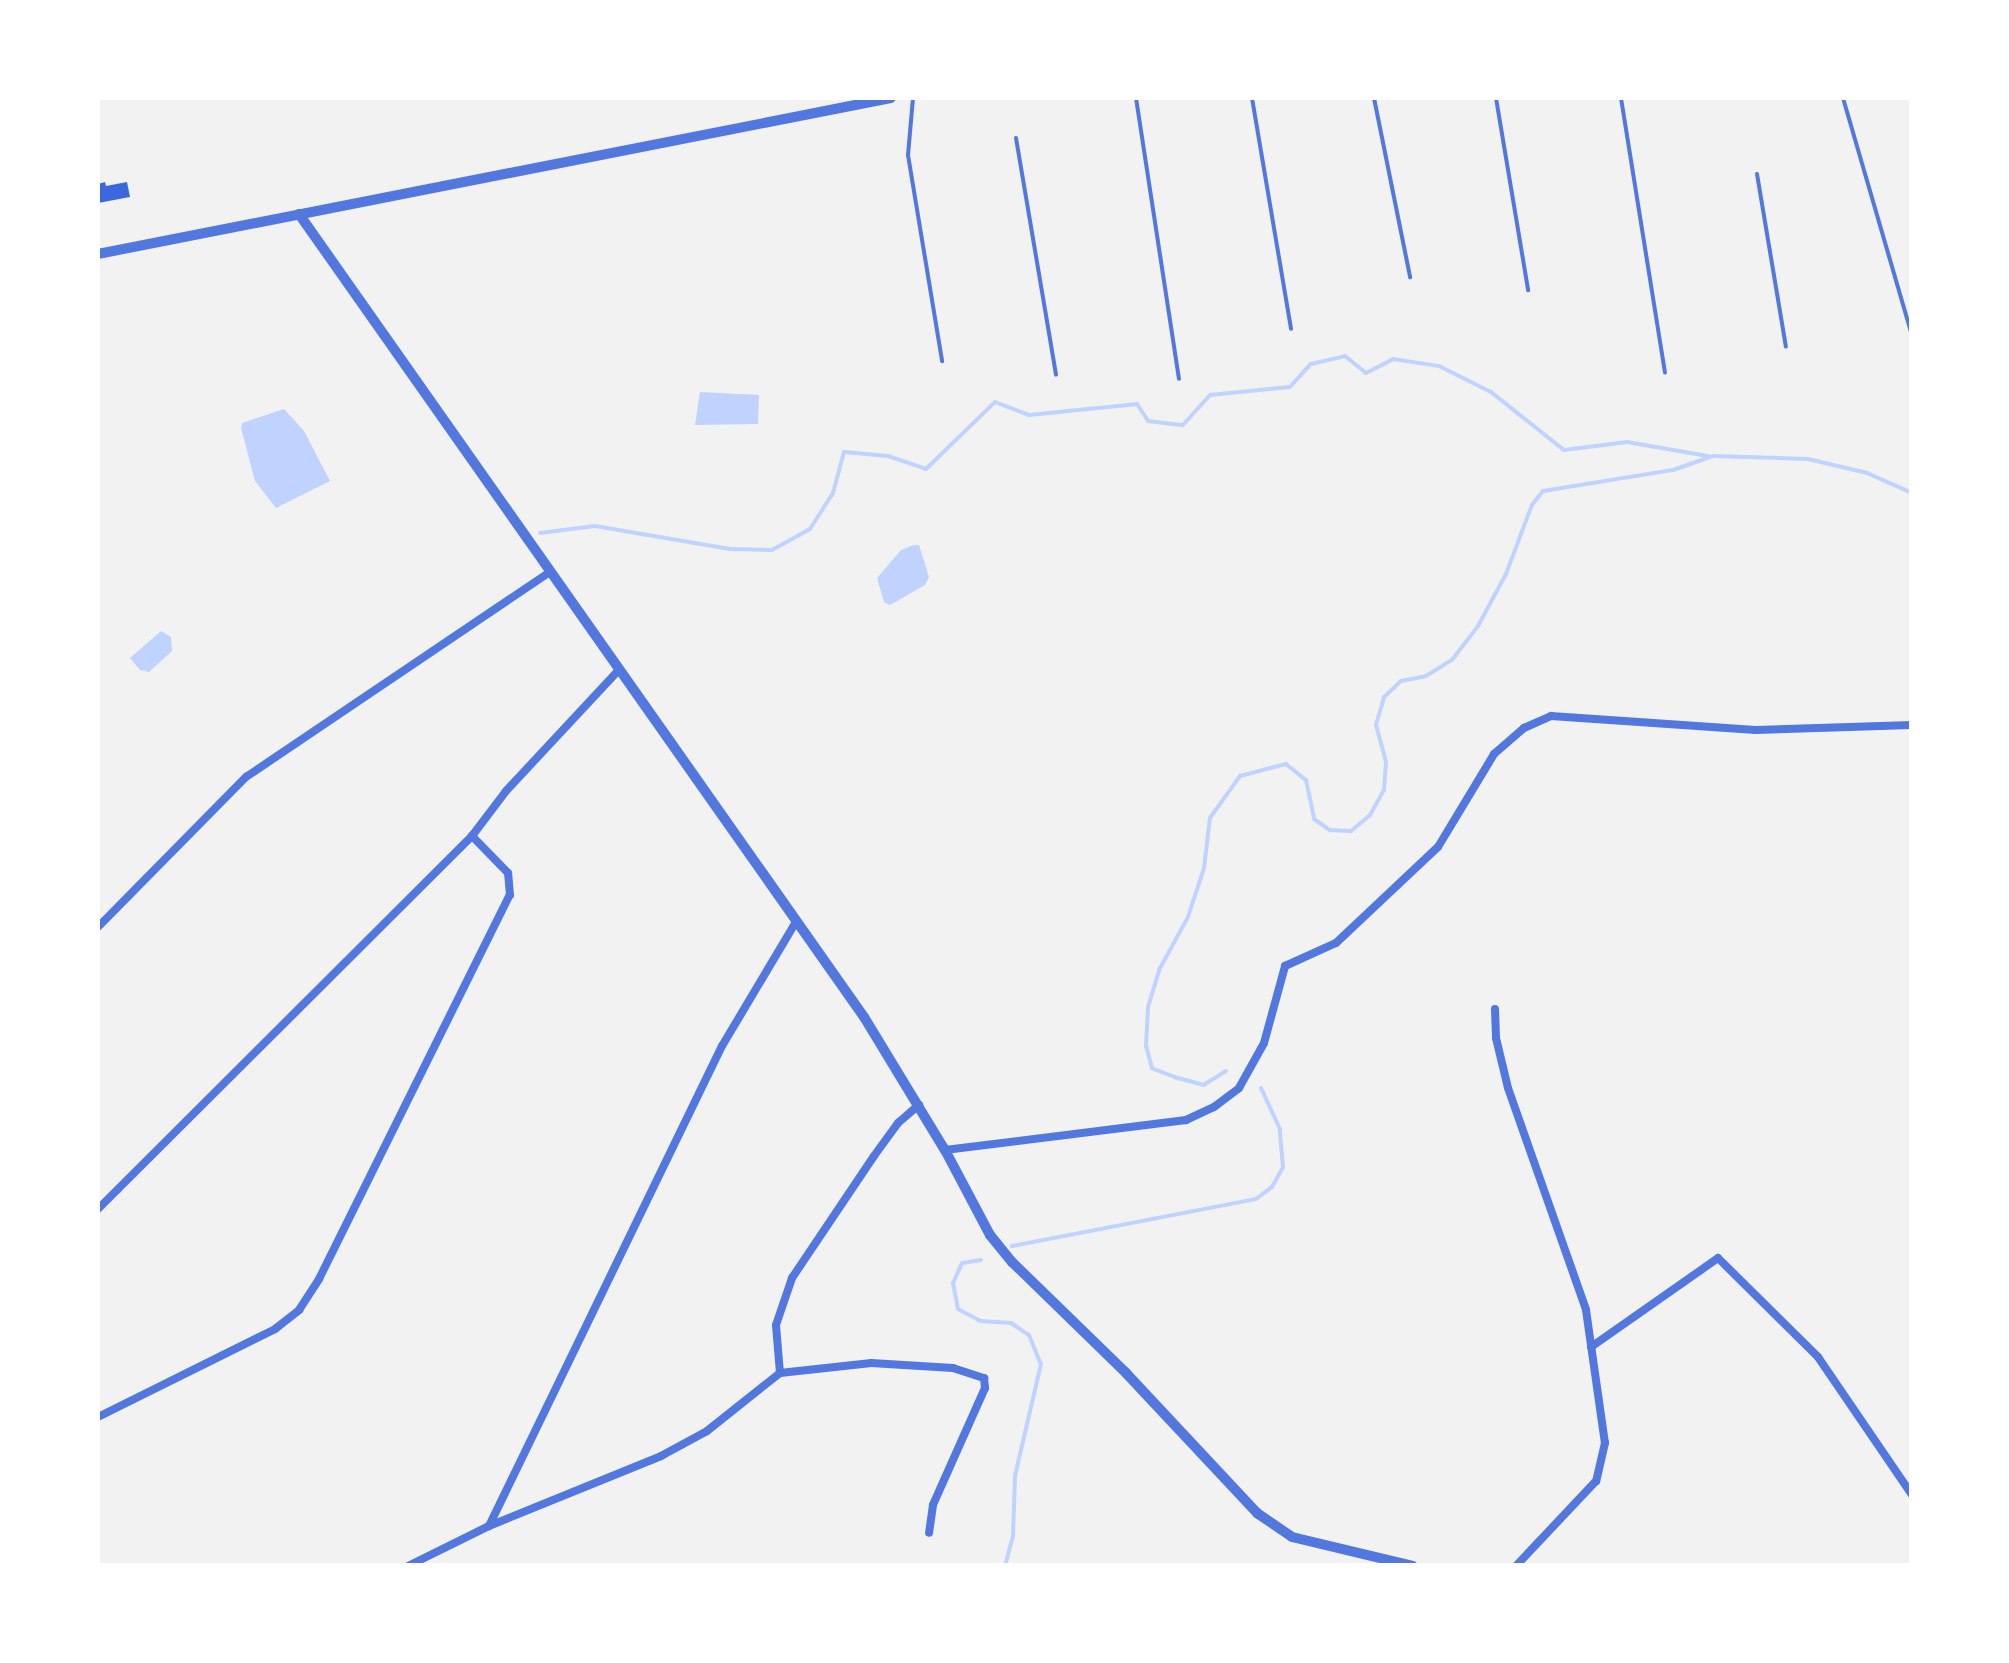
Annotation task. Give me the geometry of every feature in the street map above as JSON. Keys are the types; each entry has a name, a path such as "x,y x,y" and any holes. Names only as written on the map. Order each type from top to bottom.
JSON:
{"street":[{"path":"98,254 891,98"},
{"path":"299,214 796,922 919,1105 990,1235 1012,1262 1126,1373 1258,1513 1292,1538 1412,1566"},
{"path":"98,927 246,777 550,572"},
{"path":"98,1208 472,836 506,790 617,672"},
{"path":"945,1150 1186,1120 1214,1107 1239,1088 1264,1043 1285,966 1336,943 1362,919 1438,847 1494,754 1524,728 1551,716 1756,730 1912,724"},
{"path":"98,1417 275,1330 299,1310 320,1279 508,902 508,874 472,836"},
{"path":"489,1526 722,1046 796,922"},
{"path":"1495,1009 1496,1038 1508,1088 1586,1310 1605,1443 1596,1481 1516,1566"},
{"path":"780,1373 776,1326 792,1278 882,1145 919,1105"},
{"path":"1591,1347 1718,1258 1818,1357 1912,1495"},
{"path":"408,1566 489,1526 661,1456 707,1431 780,1373 871,1363 953,1368 984,1378 985,1388 933,1505 929,1534"}],"lane":[{"path":"913,98 908,155 942,362"},
{"path":"1136,98 1178,379"},
{"path":"1252,98 1291,329"},
{"path":"1374,98 1410,277"},
{"path":"1496,98 1528,290"},
{"path":"1621,98 1665,372"},
{"path":"1843,98 1912,336"},
{"path":"1016,138 1056,375"},
{"path":"1757,174 1786,347"}],"water":[{"path":"700,392 759,395 758,424 695,425"},
{"path":"284,409 304,431 330,481 276,508 255,481 241,428 242,423"},
{"path":"919,545 929,577 925,585 890,605 884,602 877,578 901,550"},
{"path":"161,631 171,637 172,651 149,672 140,670 130,658"}],"building":[{"path":"105,182 106,186 127,182 130,197 98,203 98,184"}],"waterway":[{"path":"540,533 595,526 730,549 772,550 810,529 833,493 844,452 888,456 926,469 995,402 1029,415 1137,404 1148,421 1183,425 1210,395 1290,387 1311,364 1345,356 1366,373 1393,359 1439,366 1491,392 1564,450 1627,442 1708,456"},
{"path":"1226,1071 1204,1085 1175,1077 1152,1068 1146,1046 1148,1007 1159,970 1188,917 1204,868 1210,818 1240,776 1286,764 1306,780 1314,819 1330,830 1351,831 1370,815 1384,790 1386,762 1376,725 1384,697 1401,681 1426,676 1452,660 1478,626 1506,574 1532,505 1543,491 1673,470 1713,456 1808,459 1867,473 1912,493"},
{"path":"1012,1246 1256,1199 1272,1187 1283,1167 1280,1129 1261,1088"},
{"path":"981,1260 962,1263 953,1283 958,1309 981,1321 1011,1323 1029,1335 1041,1364 1015,1476 1013,1536 1005,1566"}]}
